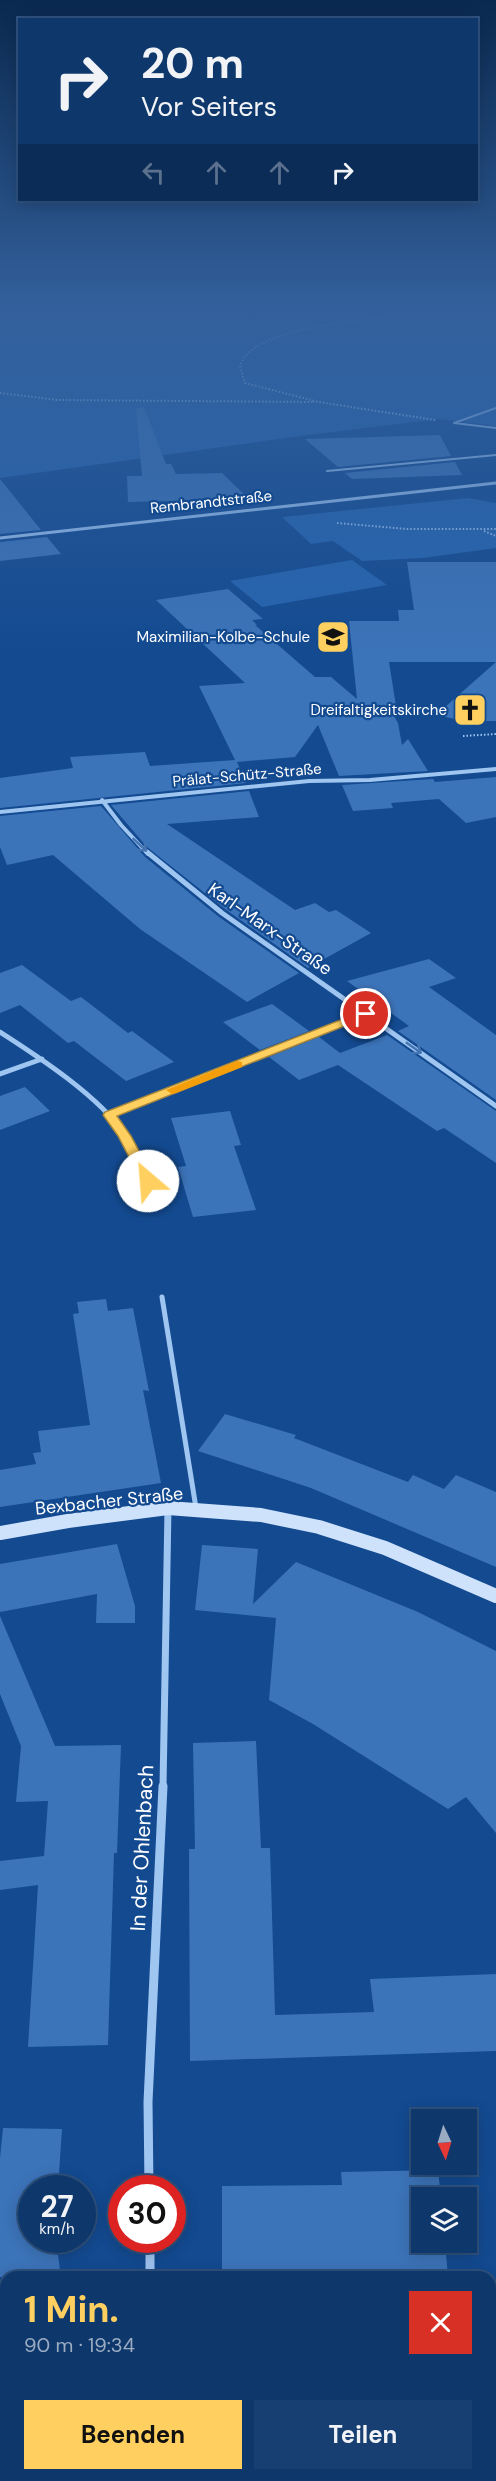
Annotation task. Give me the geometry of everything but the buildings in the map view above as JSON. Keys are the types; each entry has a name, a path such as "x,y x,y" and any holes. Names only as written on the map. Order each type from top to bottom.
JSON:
{"street":[{"name":"Rembrandtstraße","path":"0,538 496,483"},
{"name":"Prälat-Schütz-Straße","path":"0,812 309,781 370,780 496,769"},
{"name":"Karl-Marx-Straße","path":"102,800 114,819 136,842 186,886 496,1106"},
{"path":"109,1115 366,1014"},
{"path":"0,1032 42,1059 109,1115 125,1136 148,1181"},
{"path":"0,1074 42,1059"},
{"name":"Bexbacher Straße","path":"0,1533 68,1521 168,1508 261,1515 319,1527 385,1548 496,1596"},
{"name":"In der Ohlenbach","path":"149,2175 148,2102 165,1733 168,1508"},
{"path":"150,2253 150,2271"}],"lane":[{"path":"477,426 496,428"},
{"path":"327,471 496,455"},
{"path":"162,1297 196,1509"}],"path":[{"path":"335,523 378,528 496,529"},
{"path":"480,529 496,536"},
{"path":"463,736 496,734"}],"shaded area":[{"path":"0,426 384,426 307,435 0,478"},
{"path":"468,498 496,503 496,548 423,558 362,561 333,541 311,544 282,517"},
{"path":"352,560 387,585 262,607 230,581"}],"slow traffic":[{"path":"172,1090 237,1064"}],"place":[{"name":"Maximilian-Kolbe-Schule","path":"333,637"},
{"name":"Dreifaltigkeitskirche","path":"470,710"}],"route":[{"path":"148,1181 125,1136 109,1115 366,1014"}]}
